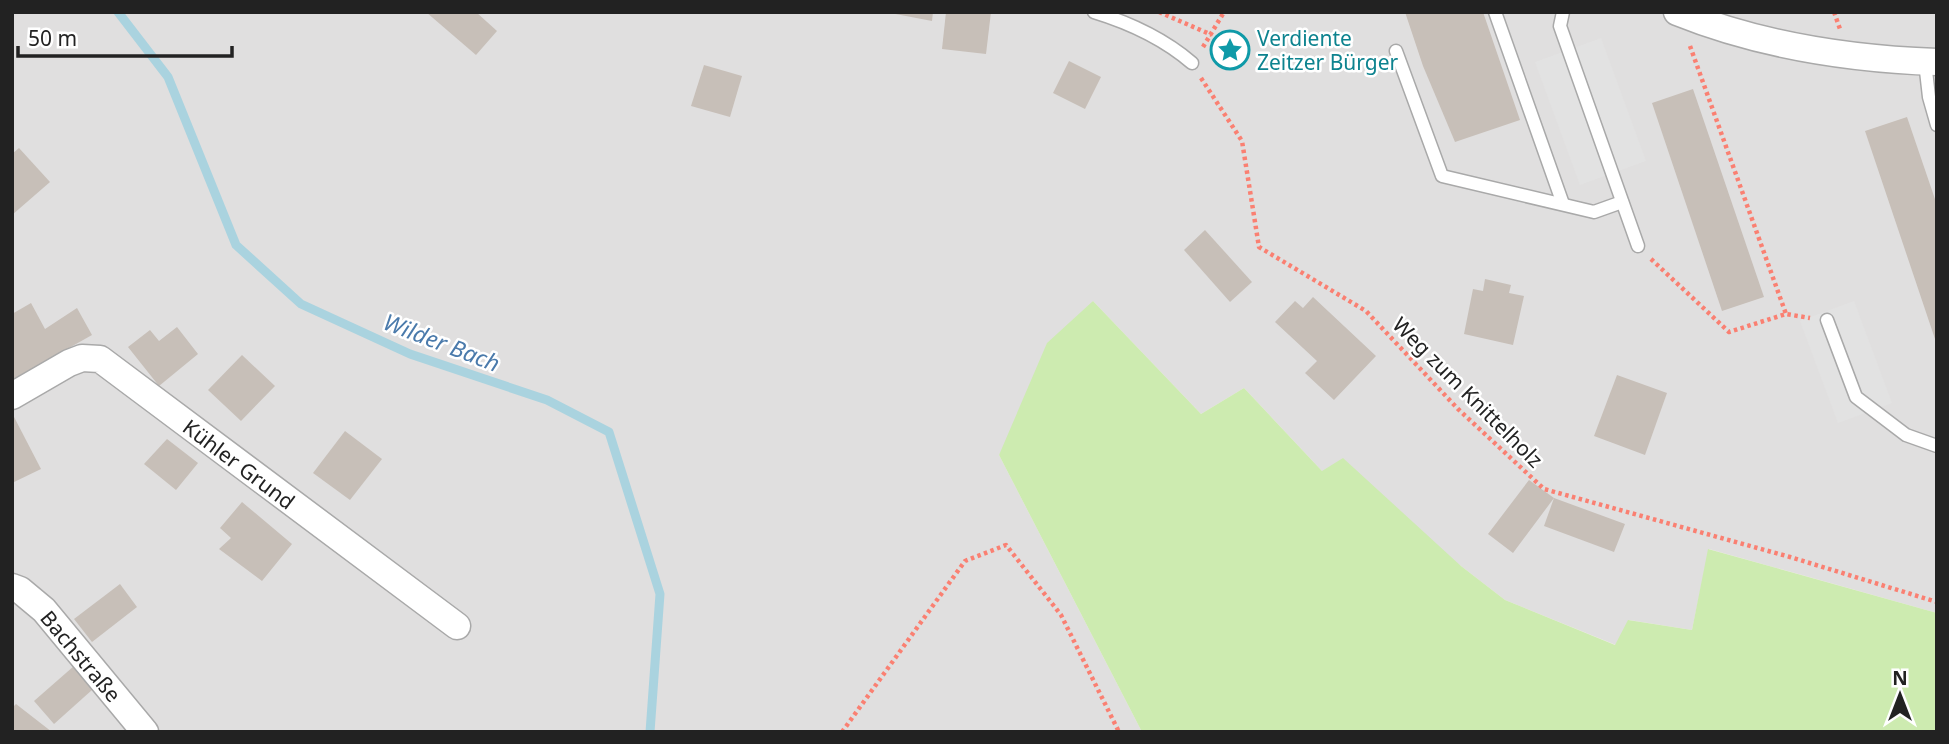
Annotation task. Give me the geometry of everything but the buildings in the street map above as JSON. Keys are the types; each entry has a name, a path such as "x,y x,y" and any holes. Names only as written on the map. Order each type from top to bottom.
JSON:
{"street":[{"path":"1677,12 1697,20 1811,50 1848,56 1931,62"},
{"name":"Kühler Grund","path":"12,396 68,363 82,358 100,359 457,626"},
{"name":"Bachstraße","path":"12,587 20,590 44,610 145,732"}],"lane":[{"path":"1094,12 1135,27 1174,47 1192,63"},
{"path":"1495,12 1563,204"},
{"path":"1563,12 1560,26 1638,246"},
{"path":"1395,51 1442,176 1594,212 1622,202"},
{"path":"1931,62 1929,97 1937,125"},
{"path":"1827,320 1856,397 1906,435 1937,446"}],"path":[{"path":"1159,12 1212,35"},
{"path":"1192,63 1224,12"},
{"path":"1677,12 1786,314"},
{"name":"Weg zum Knittelholz","path":"1192,63 1242,141 1259,247 1366,310 1458,409 1544,489 1790,557 1937,602"},
{"path":"1638,246 1729,332 1786,314 1827,320"},
{"path":"842,732 965,561 1006,545 1061,615 1119,732"}],"shaded area":[{"path":"12,12 1937,12 1937,613 1709,549 1692,630 1629,620 1616,645 1505,600 1461,566 1322,471 1244,388 1201,414 1093,301 999,455 1142,732 12,732"},
{"path":"1601,38 1646,161 1580,185 1535,62"},
{"path":"1854,301 1892,403 1838,423 1800,321"}],"green space":[{"path":"1093,301 1201,414 1244,388 1322,471 1343,458 1461,566 1505,600 1615,645 1628,620 1692,630 1708,549 1937,613 1937,732 1142,732 999,455 1047,343"}],"waterway":[{"name":"Wilder Bach","path":"118,12 168,77 236,245 301,304 410,354 547,400 609,432 660,594 650,732"}],"place":[{"name":"Verdiente Zeitzer Bürger","path":"1230,50"}]}
